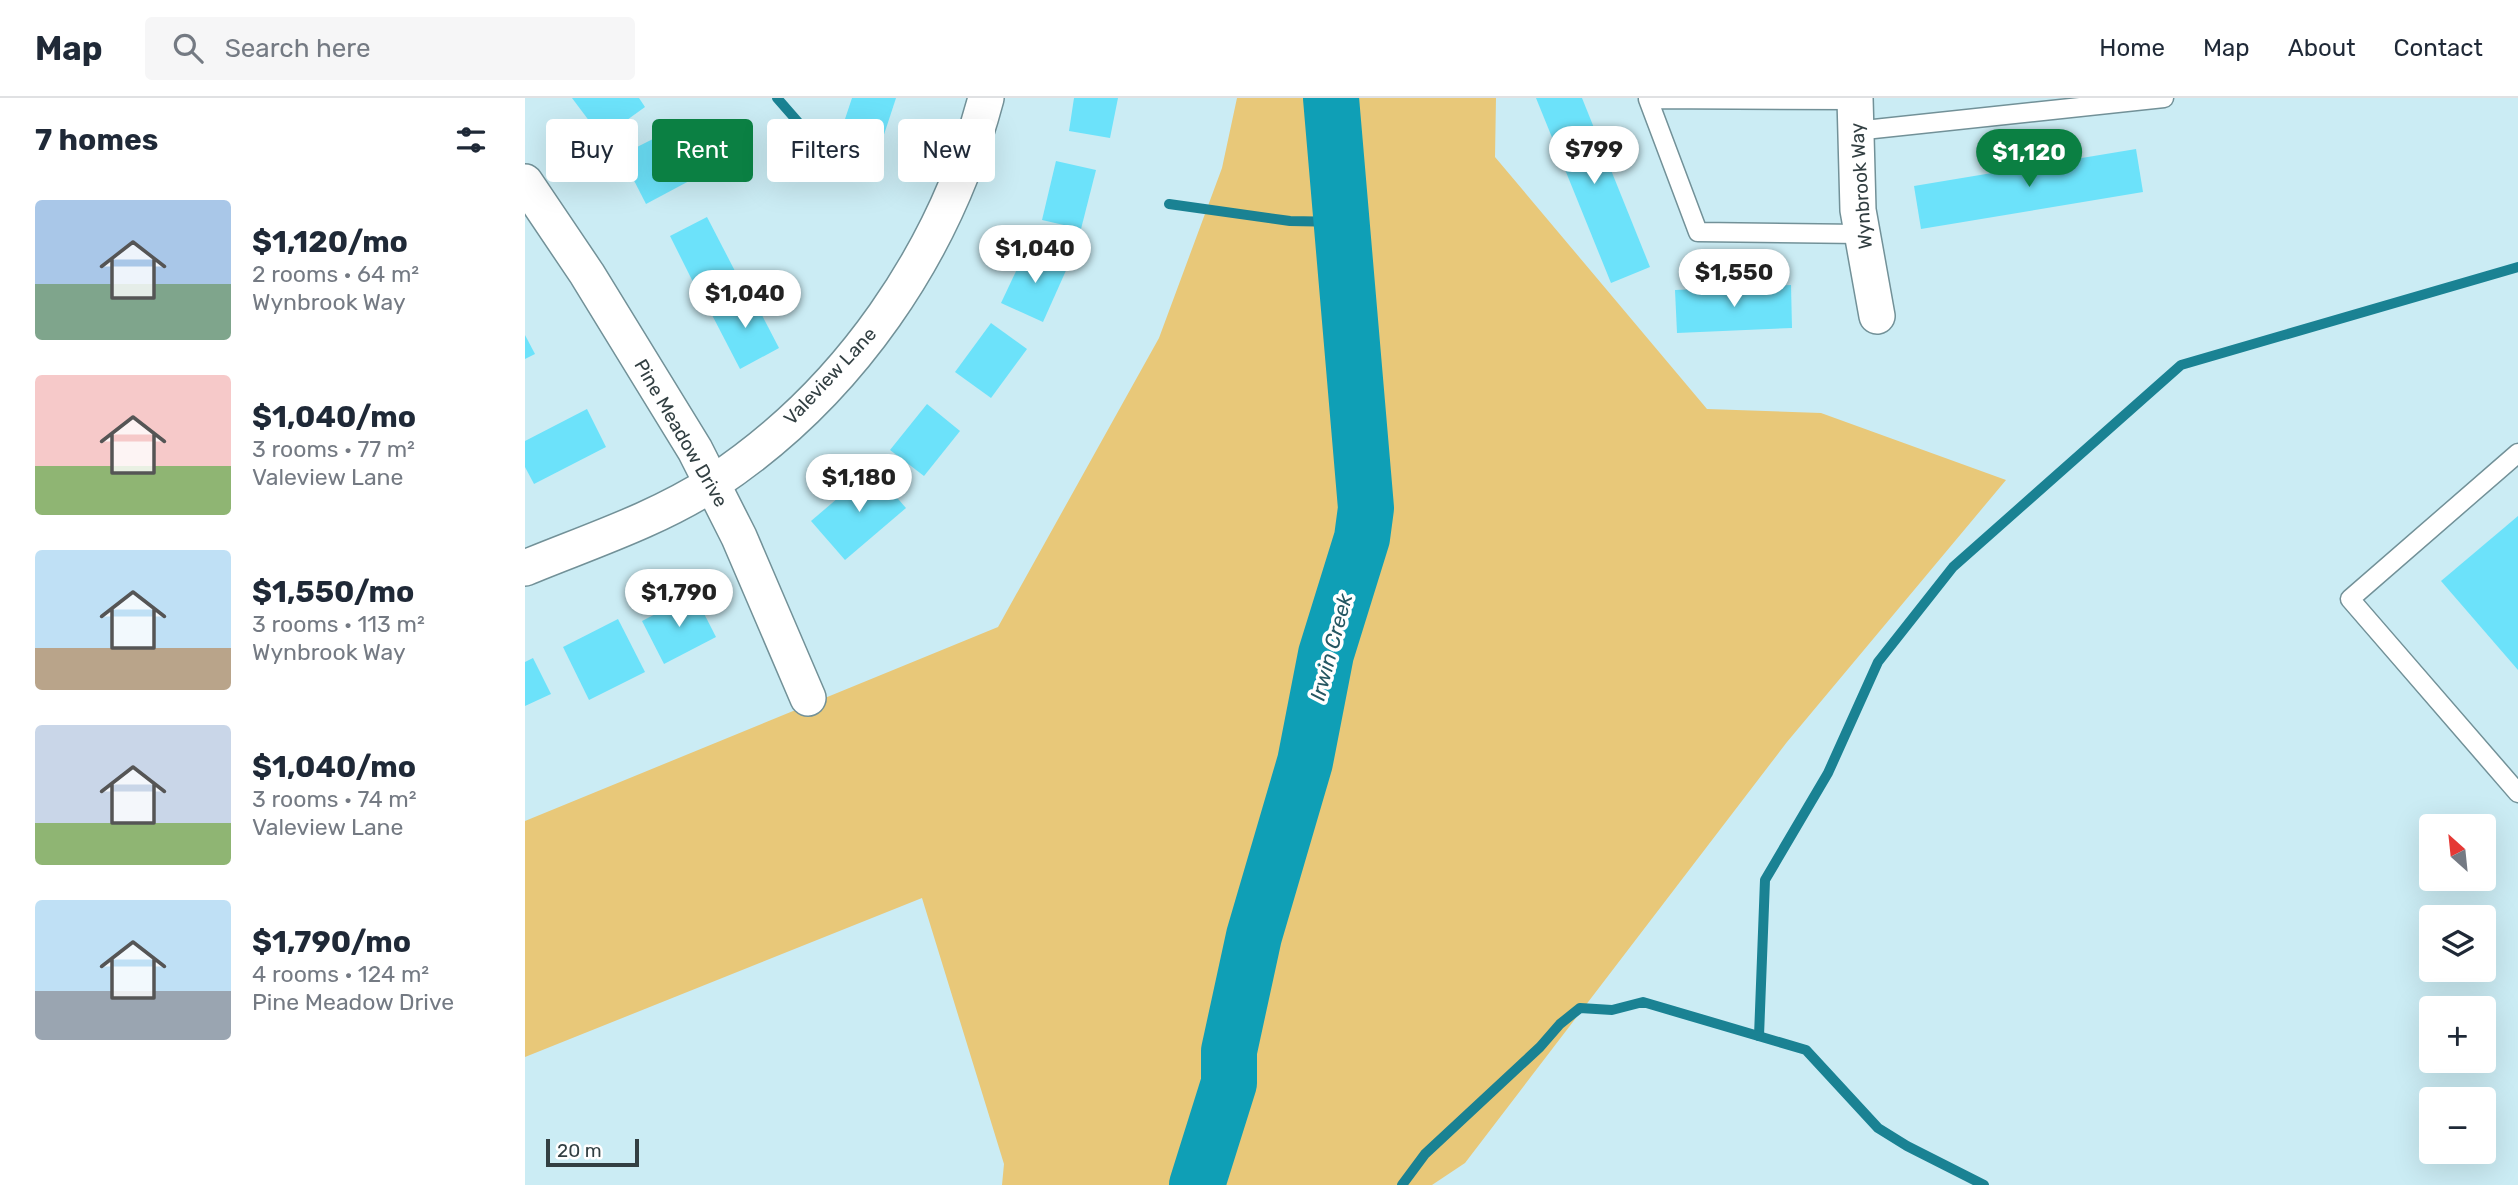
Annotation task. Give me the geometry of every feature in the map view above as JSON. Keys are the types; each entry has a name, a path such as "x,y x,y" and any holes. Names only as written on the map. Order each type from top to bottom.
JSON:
{"street":[{"name":"Valeview Lane","path":"525,568 631,525 712,483 744,460 827,386 882,321 908,284 943,218 967,162 986,98"},
{"name":"Wynbrook Way","path":"1855,109 1861,233 1877,316"},
{"name":"Pine Meadow Drive","path":"525,182 587,274 695,450 739,537 808,698"}],"lane":[{"path":"1861,233 1698,232 1648,99 1855,109 2164,98"},
{"path":"2518,453 2350,599 2518,793"}],"shaded area":[{"path":"1237,98 1496,98 1495,157 1707,409 1821,413 2006,480 1787,742 1465,1163 1432,1185 1002,1185 1004,1164 922,898 525,1057 525,821 998,627 1159,338 1222,168"}],"building":[{"path":"572,98 639,98 645,107 628,119 588,119"},
{"path":"852,98 896,98 884,135 884,119 845,119"},
{"path":"1074,98 1118,98 1110,138 1069,131"},
{"path":"1536,98 1582,98 1650,267 1611,283"},
{"path":"652,140 652,182 687,182 646,204 635,182 638,182 638,146"},
{"path":"2136,149 2143,192 1921,229 1914,186"},
{"path":"1056,161 1096,170 1081,229 1042,220"},
{"path":"707,217 736,273 698,292 670,236"},
{"path":"1027,248 1068,266 1043,322 1001,303"},
{"path":"1791,285 1792,328 1677,333 1675,290"},
{"path":"750,292 779,348 740,369 711,313"},
{"path":"991,323 1027,349 991,398 955,372"},
{"path":"525,335 535,354 525,359"},
{"path":"927,404 960,431 924,476 890,450"},
{"path":"587,409 606,447 534,484 525,467 525,441"},
{"path":"872,469 906,508 845,560 811,521"},
{"path":"2518,516 2518,670 2441,581"},
{"path":"694,594 716,637 664,664 642,621"},
{"path":"618,619 645,672 589,700 563,647"},
{"path":"533,658 551,694 525,706 525,662"}],"waterway":[{"path":"777,98 795,119"},
{"name":"Irwin Creek","path":"1197,1185 1229,1083 1229,1051 1254,936 1305,762 1326,654 1362,538 1366,508 1331,98"},
{"path":"1169,204 1290,221 1342,222"},
{"path":"1759,1036 1765,880 1828,773 1878,662 1953,567 2181,365 2518,267"},
{"path":"1402,1185 1425,1154 1580,1008 1612,1010 1643,1002 1806,1050 1878,1128 1907,1146 1984,1185"}]}
